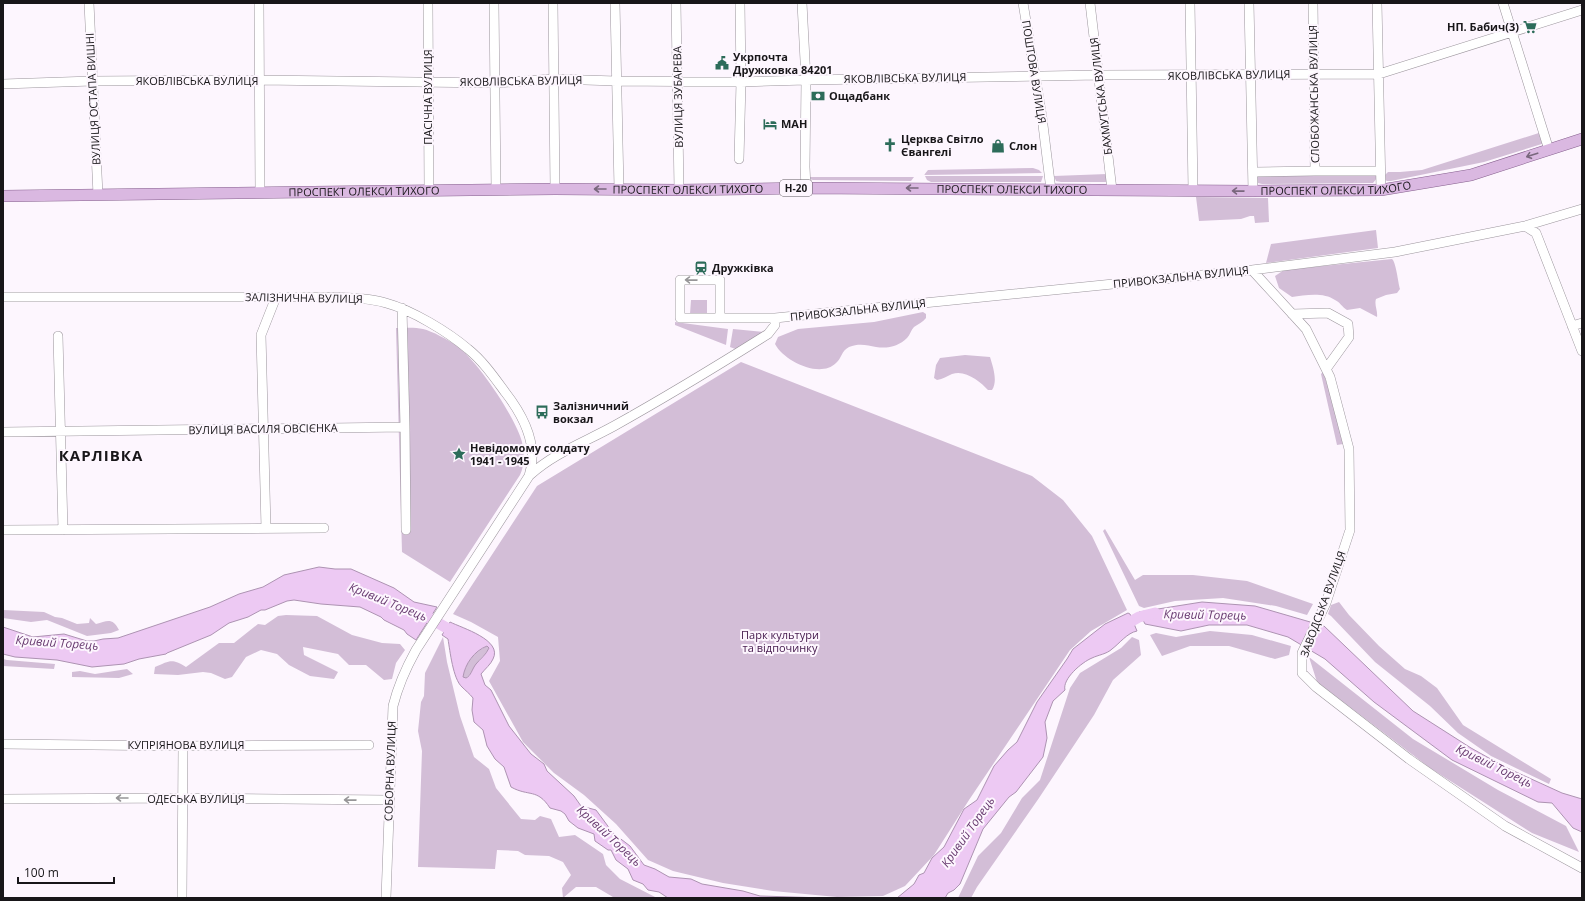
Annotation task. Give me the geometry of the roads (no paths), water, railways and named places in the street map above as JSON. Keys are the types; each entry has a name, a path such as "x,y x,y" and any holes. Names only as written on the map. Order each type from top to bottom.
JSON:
{"main road":[{"name":"ПРОСПЕКТ ОЛЕКСИ ТИХОГО","path":"3,196 555,189 679,190 806,188 1254,191 1381,190 1471,174 1582,139"}],"street":[{"name":"ВУЛИЦЯ ОСТАПА ВИШНІ","path":"89,3 98,195"},
{"path":"259,3 260,193"},
{"name":"ПАСІЧНА ВУЛИЦЯ","path":"428,3 429,191"},
{"path":"494,3 496,190"},
{"path":"553,3 555,189"},
{"path":"615,3 619,189"},
{"name":"ВУЛИЦЯ ЗУБАРЕВА","path":"676,3 679,190"},
{"path":"739,159 741,82 740,3"},
{"path":"802,3 806,80 806,188"},
{"name":"ПОШТОВА ВУЛИЦЯ","path":"1023,3 1042,117 1051,190"},
{"name":"БАХМУТСЬКА ВУЛИЦЯ","path":"1090,3 1112,190"},
{"path":"1190,3 1193,190"},
{"path":"1249,3 1254,191"},
{"name":"СЛОБОЖАНСЬКА ВУЛИЦЯ","path":"1254,172 1315,171 1313,3"},
{"path":"1377,3 1381,190"},
{"path":"1503,3 1549,150"},
{"name":"ЯКОВЛІВСЬКА ВУЛИЦЯ","path":"3,84 92,81 259,80 495,83 554,79 741,82 1099,75 1379,74 1582,10"},
{"path":"1315,171 1380,171"},
{"name":"ПРИВОКЗАЛЬНА ВУЛИЦЯ","path":"720,318 720,280 680,280 680,318 720,318 775,318 1252,270 1398,251 1525,226 1582,209"},
{"path":"1525,226 1536,233 1582,351"},
{"name":"ЗАВОДСЬКА ВУЛИЦЯ","path":"1252,270 1306,329 1330,377 1349,449 1350,530 1326,602 1302,653 1302,673 1316,687 1409,759 1505,826 1582,868"},
{"path":"266,528 261,334 276,296"},
{"name":"ЗАЛІЗНИЧНА ВУЛИЦЯ","path":"3,297 276,296 360,298 402,308 448,334 468,349 492,375 511,399 520,414 529,436 533,456 529,476 452,596"},
{"path":"402,308 406,530"},
{"path":"1292,314 1328,314 1348,324 1349,337 1326,370"},
{"name":"ПРИВОКЗАЛЬНА ВУЛИЦЯ","path":"529,476 544,462 664,398 768,334 775,325 775,318"},
{"path":"1572,326 1582,323"},
{"path":"58,336 63,530"},
{"name":"ВУЛИЦЯ ВАСИЛЯ ОВСІЄНКА","path":"3,432 405,427"},
{"path":"3,530 324,528"},
{"name":"СОБОРНА ВУЛИЦЯ","path":"386,898 392,706 401,678 416,650 452,596"},
{"name":"КУПРІЯНОВА ВУЛИЦЯ","path":"3,744 183,746 369,745"},
{"path":"182,898 183,746"},
{"name":"ОДЕСЬКА ВУЛИЦЯ","path":"3,799 182,798 389,800"}],"water":[{"path":"319,567 351,569 394,588 414,602 437,607 416,640 404,630 360,607 294,600 261,610 248,617 229,623 211,635 166,654 139,659 124,664 92,667 57,660 15,657 3,654 3,627 33,637 64,634 87,641 118,638 210,607 239,594 263,587 284,575"},
{"path":"1202,602 1255,606 1324,626 1413,711 1471,748 1505,767 1562,793 1582,799 1582,832 1573,828 1552,803 1538,802 1452,760 1374,702 1325,659 1288,637 1247,625 1209,625 1181,631 1145,624 1139,612"},
{"path":"1128,613 1130,614 1137,631 1127,636 1110,651 1088,660 1078,667 1067,681 1065,690 1053,701 1045,722 1047,738 1043,757 1016,792 1009,797 983,829 960,884 948,893 945,898 897,898 914,884 919,875 924,873 932,858 944,847 964,809 977,800 994,766 1017,742 1037,702 1073,649 1105,624"},
{"path":"450,622 472,631 492,646 495,652 493,659 481,674 485,685 491,690 509,726 531,754 544,764 547,771 574,796 581,806 596,810 613,833 630,846 644,865 669,877 691,879 702,884 743,891 760,896 825,898 668,898 659,892 648,890 643,884 633,880 628,869 616,860 611,850 608,850 595,841 594,834 578,828 569,821 565,814 561,811 550,808 537,795 511,787 504,767 495,759 487,746 483,730 474,722 472,710 473,698 462,687 456,678 448,639 442,635","holes":["487,646 489,648 485,655 476,664 469,676 466,678 463,677 471,658 482,648"]}],"waterway":[{"name":"Кривий Торець","path":"417,611 452,631 457,636"},
{"name":"Кривий Торець","path":"1121,627 1139,617 1155,613"}],"place":[{"name":"НП. Бабич(3)","path":"1530,27"},
{"name":"Укрпочта Дружковка 84201","path":"722,63"},
{"name":"Ощадбанк","path":"818,96"},
{"name":"МАН","path":"770,124"},
{"name":"Церква Світло Євангелі","path":"890,145"},
{"name":"Слон","path":"998,146"},
{"name":"Дружківка","path":"701,268"},
{"name":"Залізничний вокзал","path":"542,412"},
{"name":"Невідомому солдату 1941 - 1945","path":"459,454"}],"district":[{"name":"КАРЛІВКА","path":"101,456"}],"park label":[{"name":"Парк культури та відпочинку","path":"780,641"}]}
